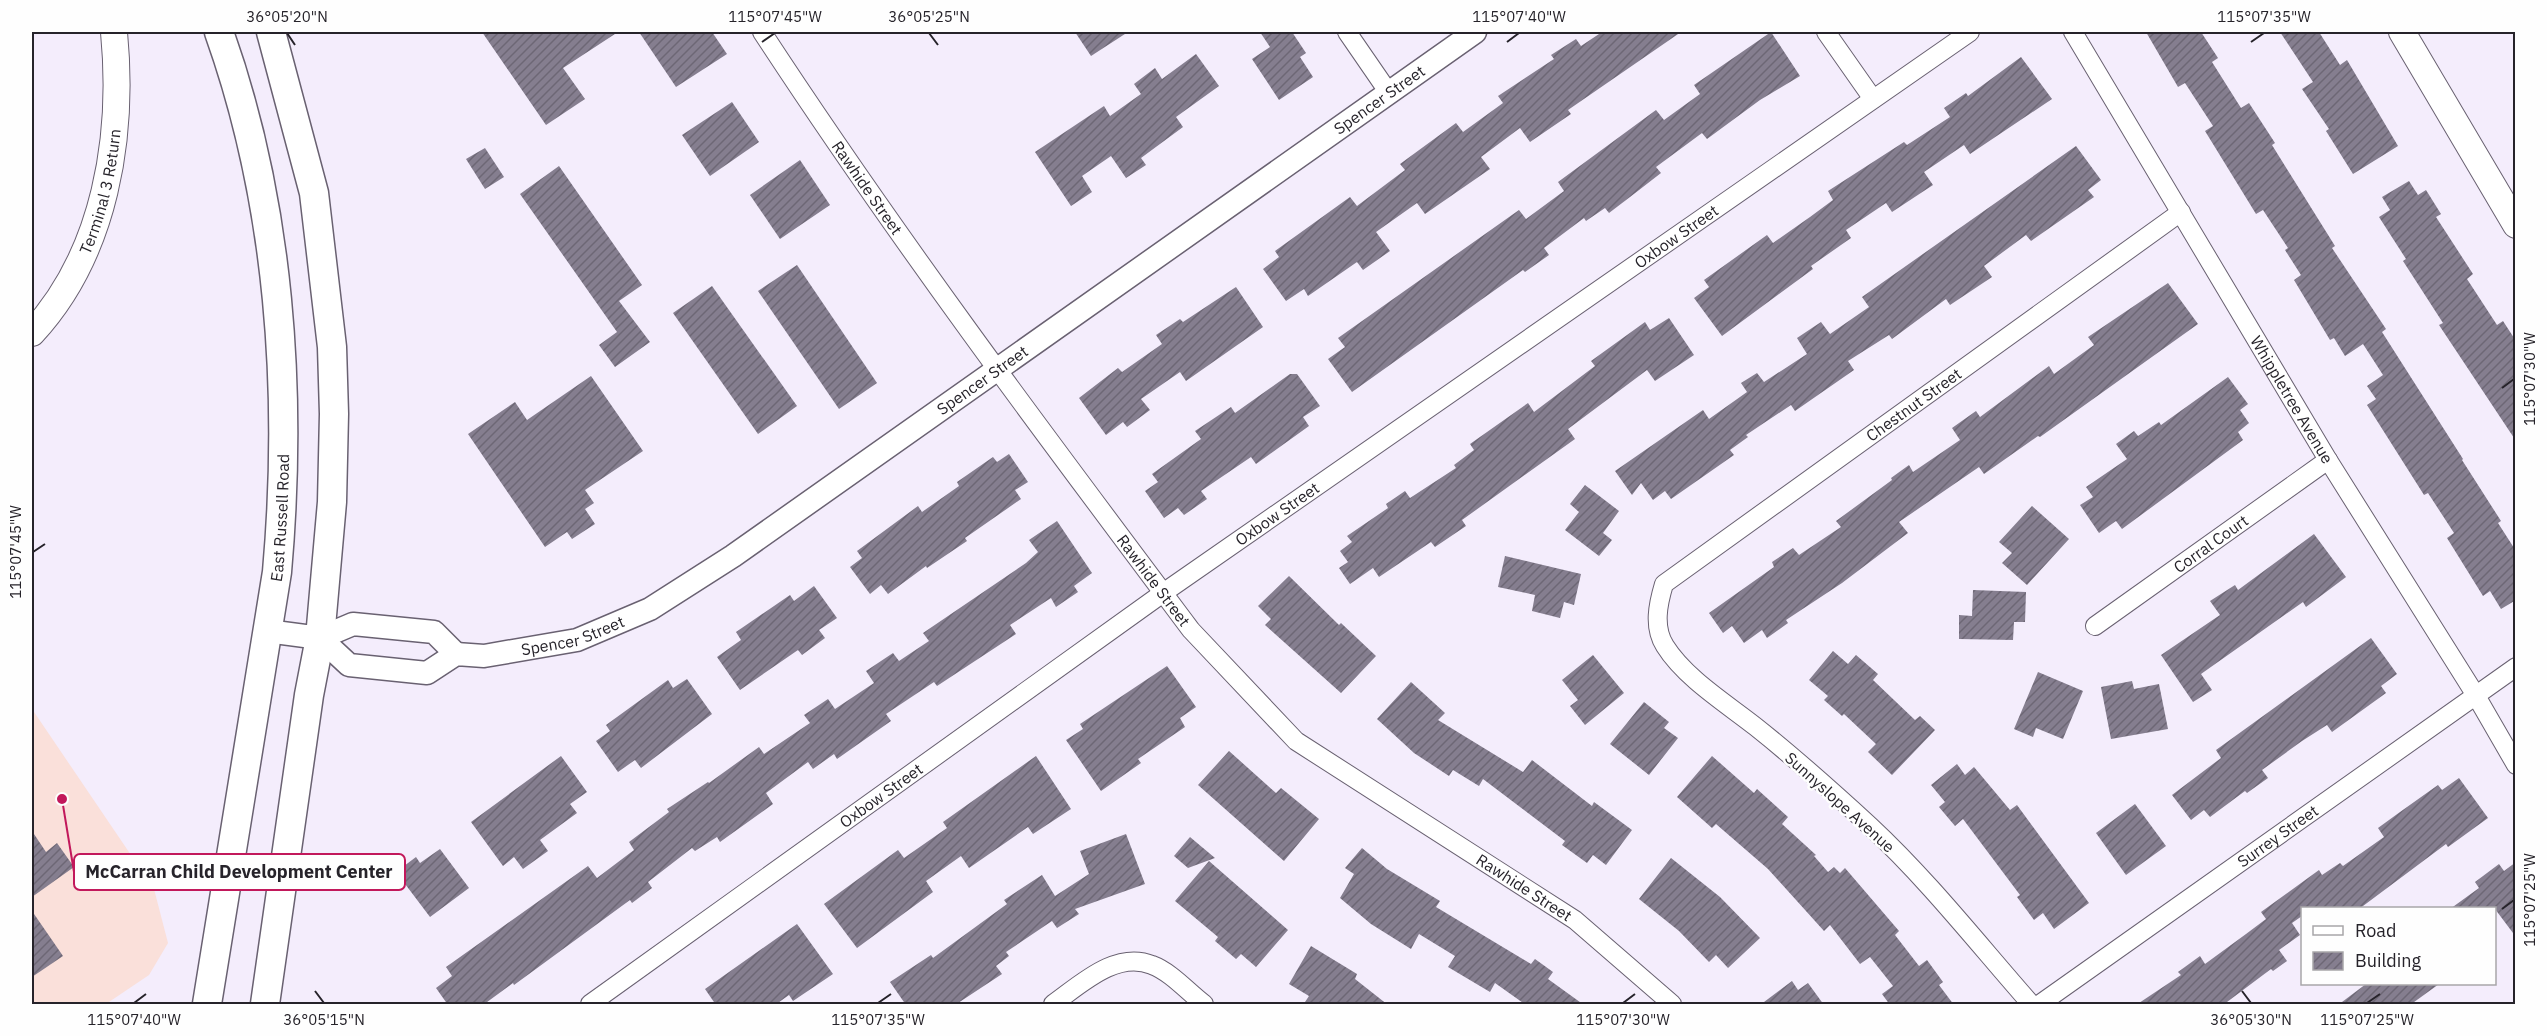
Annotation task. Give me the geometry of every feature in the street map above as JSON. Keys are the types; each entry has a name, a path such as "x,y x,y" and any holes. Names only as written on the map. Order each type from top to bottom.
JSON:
{"main road":[{"name":"Terminal 3 Return","path":"32,333 78,263 94,225 103,195 114,147 118,106 114,32"},
{"name":"East Russell Road","path":"207,1005 277,572 284,412 276,284 260,186 231,66 219,32"},
{"path":"265,1005 309,695 320,638 332,502 332,346 315,193 271,32"},
{"path":"2402,32 2516,225"}],"street":[{"name":"Rawhide Street","path":"762,32 820,121 999,370 1191,630 1296,741 1575,920 1672,1005"},
{"path":"1347,32 1389,93"},
{"name":"Spencer Street","path":"456,654 484,656 553,646 577,640 650,609 733,556 999,370 1475,32"},
{"path":"1826,32 1873,99"},
{"name":"Oxbow Street","path":"590,1005 1163,593 1970,32"},
{"name":"Whippletree Avenue","path":"2073,32 2328,460 2475,694 2516,765"},
{"name":"Chestnut Street","path":"1658,604 1664,584 2181,212"},
{"name":"Corral Court","path":"2095,626 2328,460"},
{"name":"Sunnyslope Avenue","path":"1658,604 1658,626 1665,646 1705,690 1757,728 1871,827 1916,873 2031,1005"},
{"path":"267,631 320,638 353,624 434,632 456,654 427,673 348,665 320,638"},
{"name":"Surrey Street","path":"2040,1005 2516,667"},
{"path":"1053,1005 1101,971 1119,963 1132,962 1154,965 1204,1005"}],"shaded area":[{"path":"32,709 154,889 168,943 149,975 106,1004 32,1004"}],"building":[{"path":"482,32 618,32 563,68 585,99 546,125"},
{"path":"639,32 712,32 727,54 676,87"},
{"path":"1075,32 1128,32 1091,56"},
{"path":"1260,32 1292,32 1306,53 1300,57 1313,77 1279,100 1252,59 1270,47"},
{"path":"1602,32 1681,32 1568,110 1571,114 1530,142 1520,128 1481,157 1490,169 1425,214 1417,203 1376,232 1390,251 1363,270 1357,262 1308,296 1304,289 1286,301 1263,269 1279,257 1275,251 1350,197 1357,206 1405,170 1400,164 1456,123 1463,132 1503,103 1498,96 1554,59 1551,55 1576,39 1581,46"},
{"path":"1771,32 1800,76 1760,100 1707,139 1702,133 1656,167 1661,173 1609,213 1605,208 1586,221 1584,218 1544,248 1549,255 1525,272 1523,270 1352,392 1328,359 1345,347 1338,338 1519,210 1526,219 1564,191 1558,182 1656,110 1664,120 1700,94 1694,85"},
{"path":"2146,32 2201,32 2218,58 2212,62 2241,108 2249,103 2275,143 2272,145 2335,246 2332,248 2386,329 2382,332 2501,521 2498,523 2516,551 2516,600 2501,609 2490,591 2483,596 2447,538 2454,533 2428,493 2424,495 2367,405 2376,399 2367,386 2383,375 2363,344 2345,356 2334,338 2330,340 2294,280 2301,275 2285,250 2288,248 2263,210 2256,214 2205,131 2213,126 2185,83 2178,87"},
{"path":"2280,32 2319,32 2340,65 2347,60 2398,146 2353,174 2326,131 2329,129 2302,89 2313,82"},
{"path":"1196,54 1219,86 1176,117 1183,127 1141,158 1146,165 1126,178 1111,156 1082,176 1092,192 1071,206 1035,152 1104,106 1110,116 1141,94 1134,84 1155,68 1162,79"},
{"path":"2021,57 2052,99 1970,154 1964,145 1924,172 1933,185 1892,212 1886,203 1846,230 1851,238 1811,266 1813,269 1722,336 1694,298 1709,287 1704,280 1767,235 1773,243 1810,217 1833,200 1828,191 1904,142 1907,145 1950,117 1944,108 1966,93 1968,96"},
{"path":"732,102 759,142 710,176 682,135"},
{"path":"2076,146 2101,180 2088,190 2094,197 2031,241 2026,235 1984,266 1992,277 1950,305 1946,299 1892,339 1889,335 1848,361 1854,370 1795,411 1791,405 1746,435 1748,437 1730,450 1734,455 1671,499 1665,491 1653,500 1641,483 1632,495 1615,471 1703,410 1709,419 1747,392 1741,383 1757,373 1764,382 1807,354 1797,338 1821,322 1830,334 1869,307 1862,297"},
{"path":"485,148 504,177 485,189 466,159"},
{"path":"800,160 830,205 780,239 750,195"},
{"path":"559,166 642,285 619,301 650,342 615,367 599,345 617,332 520,194"},
{"path":"2409,181 2418,195 2426,190 2441,214 2436,217 2473,274 2467,279 2497,325 2503,321 2516,341 2516,441 2439,325 2443,323 2403,261 2406,259 2379,217 2390,210 2382,197"},
{"path":"797,265 877,383 839,409 758,291"},
{"path":"2168,283 2198,324 2040,437 2038,436 1984,474 1979,467 1899,522 1908,533 1842,583 1786,620 1788,623 1767,638 1762,630 1744,643 1732,626 1723,633 1709,613 1774,567 1772,562 1793,548 1799,555 1841,527 1836,521 1892,480 1891,478 1909,465 1913,472 1960,440 1952,428 1976,411 1980,417 2049,366 2054,374 2094,345 2088,337"},
{"path":"712,286 797,406 758,434 673,313"},
{"path":"1236,287 1263,327 1186,381 1180,372 1141,399 1150,410 1127,427 1123,422 1106,435 1079,398 1118,368 1122,372 1162,344 1156,335 1180,319 1183,322"},
{"path":"1669,318 1694,355 1655,381 1647,370 1568,429 1575,439 1462,520 1466,526 1435,547 1431,542 1379,577 1373,568 1350,584 1339,568 1348,562 1340,551 1352,542 1347,536 1388,508 1386,504 1405,491 1410,498 1456,468 1454,465 1474,450 1470,444 1528,403 1534,412 1595,366 1591,361 1645,322 1650,330"},
{"path":"1290,374 1297,374 1320,406 1303,417 1309,426 1256,464 1251,457 1201,491 1207,499 1184,515 1178,508 1164,518 1145,491 1158,482 1152,474 1201,439 1195,431 1231,407 1235,413"},
{"path":"591,376 643,451 585,490 594,503 585,509 595,524 572,539 567,532 545,547 468,434 515,402 527,420"},
{"path":"2228,377 2248,404 2240,410 2249,423 2238,432 2243,440 2122,529 2116,521 2099,533 2080,505 2093,497 2086,487 2127,459 2116,444 2134,431 2138,436 2159,422 2161,425"},
{"path":"1009,454 1028,482 1015,490 1021,499 965,538 967,541 927,568 926,566 888,594 881,585 870,594 850,567 862,558 857,551 918,506 922,512 959,486 957,482 993,457 997,462"},
{"path":"1585,485 1619,511 1603,533 1612,540 1599,556 1565,530 1579,512 1570,504"},
{"path":"2032,506 2069,539 2027,585 2002,563 2012,553 1999,542"},
{"path":"1057,521 1092,573 1074,586 1078,592 1056,607 1051,598 1010,625 1016,634 937,686 934,682 886,714 891,721 837,759 834,754 813,769 808,762 766,793 773,804 720,842 717,837 695,851 692,848 648,882 652,888 632,903 630,900 514,985 513,983 483,1005 448,1005 436,988 452,976 446,967 588,866 597,878 634,850 629,842 669,812 667,809 709,783 759,747 764,754 810,723 804,715 828,699 835,709 874,683 866,671 893,653 899,661 929,641 923,633 1026,563 1038,552 1029,540"},
{"path":"2314,534 2346,577 2306,607 2303,602 2201,674 2212,690 2193,702 2161,655 2220,615 2210,601 2235,585 2238,590"},
{"path":"1505,556 1581,574 1574,605 1564,602 1560,618 1532,611 1535,595 1498,587"},
{"path":"1289,576 1339,625 1341,623 1376,656 1341,693 1265,625 1271,619 1258,606"},
{"path":"814,586 837,618 819,630 825,638 802,655 798,650 740,690 717,657 741,640 736,632 790,595 794,601"},
{"path":"1973,590 2026,592 2025,622 2014,622 2013,640 1959,639 1959,615 1972,616"},
{"path":"2371,638 2397,674 2381,686 2386,693 2332,732 2327,725 2302,741 2262,770 2268,778 2247,793 2245,791 2210,817 2204,810 2191,820 2172,795 2221,758 2216,750"},
{"path":"1833,651 1848,664 1856,655 1878,674 1873,680 1915,720 1920,716 1935,730 1892,775 1868,752 1876,744 1844,714 1842,716 1824,700 1828,696 1809,680"},
{"path":"1593,655 1624,693 1585,725 1570,706 1578,700 1562,680"},
{"path":"1167,666 1196,707 1180,718 1185,727 1138,759 1141,763 1101,791 1066,740 1083,729 1080,724"},
{"path":"2038,672 2083,691 2063,739 2036,728 2033,737 2014,729"},
{"path":"687,679 712,714 641,768 635,760 618,772 596,741 610,731 606,725 668,680 673,688"},
{"path":"2132,681 2134,689 2159,684 2168,729 2111,739 2101,687"},
{"path":"1411,682 1445,713 1438,720 1523,772 1532,760 1592,806 1594,802 1632,830 1606,865 1593,855 1587,863 1562,845 1565,841 1483,779 1479,786 1453,770 1449,776 1414,753 1377,719"},
{"path":"1644,702 1669,722 1664,728 1678,738 1649,775 1610,744"},
{"path":"1229,751 1276,793 1281,788 1319,819 1284,861 1198,785"},
{"path":"561,756 587,792 570,804 577,813 540,840 548,851 523,869 514,857 503,866 471,822"},
{"path":"1036,756 1071,809 1033,834 1028,827 969,868 961,856 926,881 933,892 857,948 824,904 898,850 904,858 947,828 943,822"},
{"path":"1712,756 1754,793 1757,789 1788,817 1782,824 1816,855 1814,856 1828,872 1834,867 1840,873 1845,868 1899,931 1895,935 1919,966 1927,960 1943,982 1939,985 1954,1005 1890,1005 1882,994 1893,986 1870,957 1860,964 1830,925 1824,931 1768,869 1716,824 1712,828 1677,797"},
{"path":"1957,764 1965,775 1974,767 2010,810 2017,805 2089,903 2054,929 2043,913 2034,920 2017,897 2020,895 1963,819 1955,826 1939,807 1945,802 1931,785"},
{"path":"2459,778 2488,818 2448,847 2446,844 2362,907 2301,907 2301,917 2292,923 2300,935 2279,950 2287,961 2273,971 2271,969 2223,1005 2136,1005 2181,975 2178,972 2200,956 2205,964 2246,934 2266,919 2261,912 2319,870 2322,875 2340,863 2343,866 2384,837 2378,828 2438,785 2442,790"},
{"path":"2135,804 2166,846 2126,875 2096,833"},
{"path":"32,831 46,852 57,843 74,867 32,897"},
{"path":"1126,834 1145,884 1075,909 1079,914 1057,928 1052,921 1006,952 1009,956 996,966 1002,974 955,1005 906,1005 890,982 931,955 933,958 1007,904 1004,900 1042,875 1055,896 1089,874 1080,851"},
{"path":"1190,837 1215,858 1188,868 1174,856"},
{"path":"1362,848 1387,869 1440,901 1436,907 1531,964 1535,959 1553,972 1548,979 1584,1005 1526,1005 1495,983 1490,992 1448,967 1455,956 1419,934 1411,949 1371,924 1340,898 1354,874 1345,868"},
{"path":"440,849 469,888 430,917 396,872 416,857 420,863"},
{"path":"1671,858 1720,897 1760,938 1728,968 1716,955 1709,962 1679,931 1639,899"},
{"path":"1209,861 1288,930 1256,967 1241,954 1236,959 1215,941 1218,937 1175,901"},
{"path":"2516,862 2516,937 2496,910 2496,907 2453,907 2479,888 2475,882 2499,864 2504,871"},
{"path":"32,911 63,956 32,977"},
{"path":"797,924 833,974 793,1001 789,995 775,1005 716,1005 705,989"},
{"path":"1311,946 1357,974 1355,979 1388,1005 1303,1005 1309,996 1289,984"},
{"path":"1792,981 1798,990 1808,983 1824,1005 1760,1005"},
{"path":"2365,985 2438,985 2410,1005 2338,1005"}],"place":[{"name":"McCarran Child Development Center","path":"62,799"}]}
